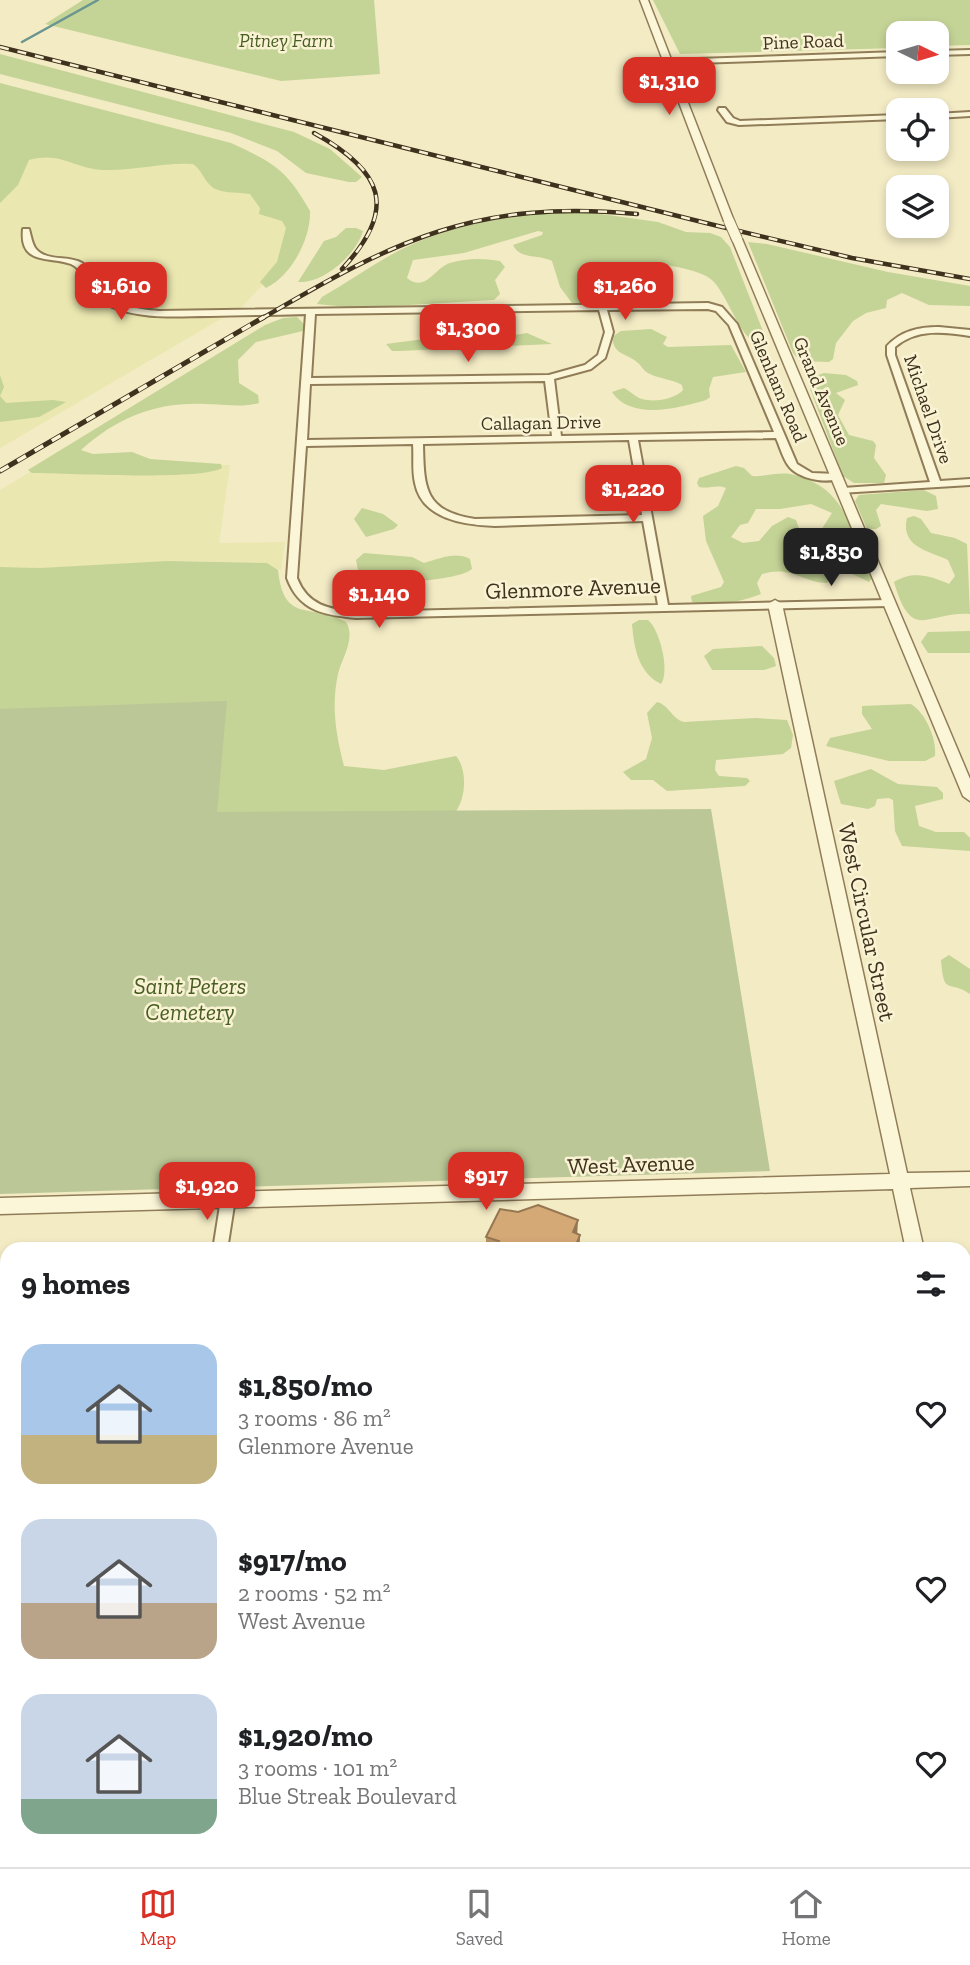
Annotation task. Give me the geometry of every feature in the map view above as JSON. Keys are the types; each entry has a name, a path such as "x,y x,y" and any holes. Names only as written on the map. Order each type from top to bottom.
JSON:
{"street":[{"name":"Grand Avenue","path":"644,0 682,108 704,154 737,240 970,796"},
{"path":"949,52 970,51"},
{"name":"Pine Road","path":"667,62 886,54"},
{"path":"722,110 730,120 739,123 886,117"},
{"path":"949,115 970,114"},
{"name":"Glenham Road","path":"26,231 29,248 35,254 79,265 87,272 89,285 106,301 124,308 177,314 277,310 311,312 708,306 719,309 733,324 793,466 801,472 837,477"},
{"path":"306,381 549,378 588,367 602,356 610,332 602,307"},
{"name":"Glenmore Avenue","path":"311,312 292,578 295,590 305,601 328,612 356,615 888,603"},
{"name":"Michael Drive","path":"936,484 891,355 891,346 898,338 911,332 931,330 970,333"},
{"path":"549,378 557,439"},
{"name":"Callagan Drive","path":"301,443 780,435"},
{"path":"633,438 663,606"},
{"path":"418,441 423,494 431,504 454,518 471,523 495,523 647,518"},
{"path":"843,491 970,482"},
{"name":"West Circular Street","path":"775,604 913,1242"},
{"name":"West Avenue","path":"0,1206 970,1179"},
{"path":"221,1242 228,1199"}],"shaded area":[{"path":"0,119 217,151 295,203 285,260 243,306 0,448"},
{"path":"230,465 219,543 285,542 281,571 267,563 184,561 40,568 0,567 0,490 37,468"}],"green space":[{"name":"Pitney Farm","path":"83,0 374,0 380,74 281,81 45,24"},
{"path":"653,0 970,0 970,45 949,46 949,21 886,21 886,48 680,54"},
{"path":"0,54 294,132 330,149 362,177 356,182 349,182 306,173 277,151 231,133 0,74"},
{"path":"0,83 231,143 269,162 294,185 310,211 307,233 298,256 284,275 266,288 260,282 277,262 286,228 282,221 259,214 260,208 250,194 215,189 193,164 104,170 59,159 29,160 18,185 0,203"},
{"path":"587,212 658,222 686,232 710,233 721,237 730,247 768,344 765,347 757,345 749,339 713,281 704,275 673,266 635,262 591,265 582,270 579,277 597,290 601,301 592,305 572,303 560,287 552,261 520,253 513,245 542,235 543,232 538,231 464,253 413,260 407,278 419,283 450,263 475,259 500,261 505,267 495,280 500,294 494,300 357,308 317,304 322,297 390,255 444,232 491,220"},
{"path":"346,228 363,231 346,258 318,278 298,282 324,241 336,237"},
{"path":"748,242 888,272 970,286 970,306 929,305 902,293 887,300 886,308 866,313 853,321 836,343 833,359 829,362 800,361 793,353"},
{"path":"297,317 304,324 303,331 256,342 238,360 239,383 258,395 259,403 239,406 187,404 154,409 124,420 81,450 93,454 132,452 150,459 221,464 222,468 209,472 161,475 32,473 28,470 265,325 283,318"},
{"path":"651,329 667,337 663,344 668,347 731,345 746,372 713,377 709,389 710,397 706,400 669,409 631,407 620,401 612,392 624,388 644,400 656,400 674,396 683,390 678,383 648,373 615,348 612,337 621,331"},
{"path":"470,333 527,333 552,344 392,351 386,344"},
{"path":"824,373 846,375 857,381 858,385 836,393 845,400 838,415 849,435 873,441 876,445 874,458 886,475 884,483 854,483 843,476 810,389 812,377"},
{"path":"0,375 4,387 0,396"},
{"path":"0,396 6,403 53,400 66,402 39,417 0,422"},
{"path":"736,466 744,468 752,476 790,474 810,480 836,500 852,528 873,577 869,582 840,568 833,569 827,583 781,571 772,572 762,574 757,583 761,594 727,603 692,602 691,596 721,587 724,582 706,541 703,516 718,506 726,488 699,487 699,478","holes":["811,504 832,513 816,538 810,541 803,539 796,520 788,517 772,526 759,541 743,543 731,537 740,525 748,523 756,509 780,509"]},
{"path":"924,490 936,496 938,509 927,511 881,504 876,510 881,526 876,529 867,529 855,501 859,495"},
{"path":"362,508 383,514 398,525 394,529 366,537 354,519"},
{"path":"914,516 921,519 931,533 955,538 967,544 970,614 923,620 915,619 907,613 894,582 915,575 949,584 955,576 948,560 912,542 906,528 907,518"},
{"path":"364,553 412,557 424,563 447,556 459,556 470,559 472,569 433,580 379,581 359,575 356,560"},
{"path":"168,561 267,563 278,570 286,599 293,605 346,622 350,635 338,674 335,698 337,732 344,766 384,770 456,756 462,769 464,785 461,801 454,814 255,828 0,723 0,567 40,568"},
{"path":"639,620 648,620 660,641 664,661 664,678 661,684 647,673 639,658 632,624"},
{"path":"970,631 970,653 928,653 921,642 928,632"},
{"path":"762,646 774,658 776,666 764,670 712,670 704,656 713,649"},
{"name":"Saint Peters Cemetery","path":"227,701 217,812 711,809 770,1171 0,1194 0,709"},
{"path":"657,702 684,722 755,718 787,720 793,735 791,748 783,754 716,760 715,770 719,776 747,778 750,781 745,786 667,791 653,780 631,780 623,772 646,759 652,738 647,713"},
{"path":"911,704 926,720 934,742 935,756 925,761 889,761 826,746 830,738 872,729 862,714 862,706"},
{"path":"871,769 898,784 937,787 943,793 943,799 915,806 919,826 936,832 964,832 970,838 970,851 902,846 895,831 893,800 889,798 877,799 875,806 868,809 841,804 834,781"},
{"path":"949,955 970,969 970,994 946,983 941,960"}],"building":[{"path":"538,1205 578,1220 573,1232 580,1235 577,1242 499,1242 486,1237 500,1209 518,1212"}],"waterway":[{"path":"22,42 98,0"}],"railway":[{"path":"0,47 714,225 852,258 970,279"},
{"path":"314,133 356,162 368,177 375,192 376,209 371,227 360,247 342,269"},
{"path":"261,319 354,267 439,231 483,220 530,213 580,211 637,214"},
{"path":"0,471 264,317"}]}
